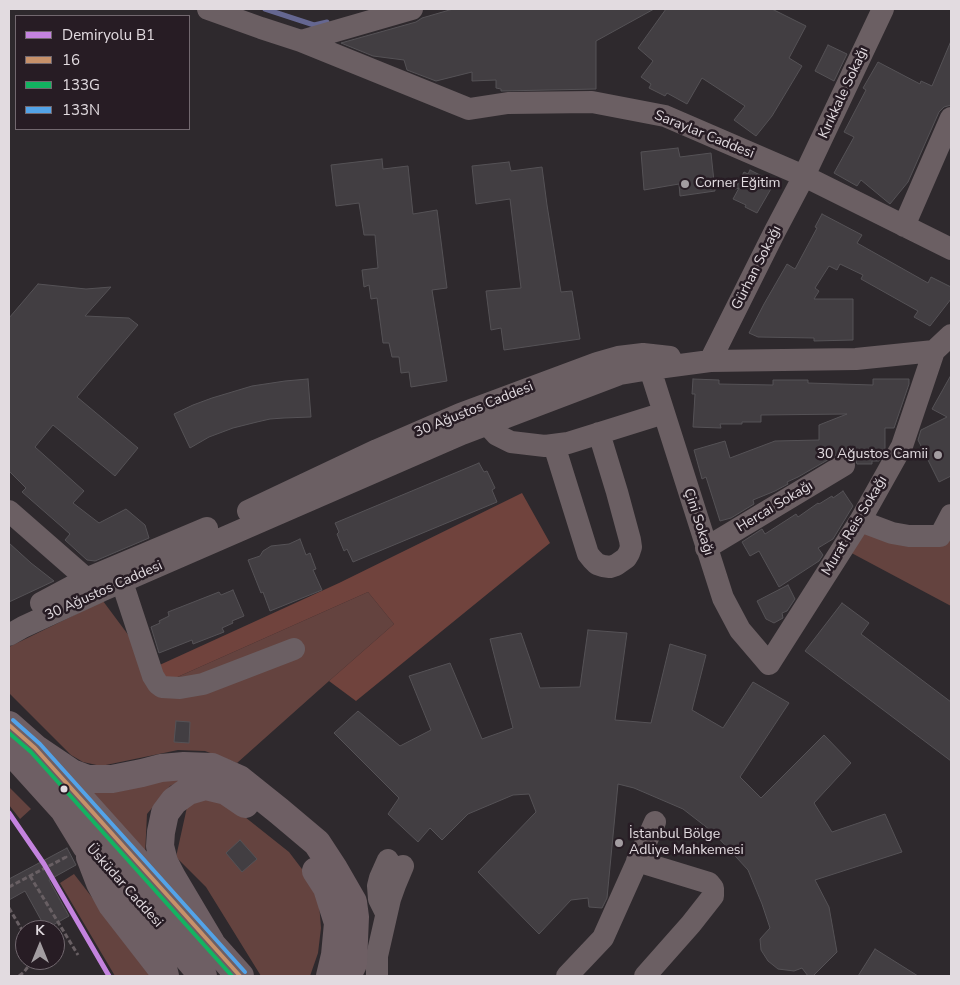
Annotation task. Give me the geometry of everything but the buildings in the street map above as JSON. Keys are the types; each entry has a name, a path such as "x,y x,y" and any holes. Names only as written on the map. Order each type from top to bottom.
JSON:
{"main road":[{"name":"Üsküdar Caddesi","path":"9,725 22,749 64,810 74,848 125,884 202,976"},
{"name":"Üsküdar Caddesi","path":"22,749 211,943 240,976"},
{"path":"22,749 72,773 88,778 112,778 161,768 212,766 239,779 280,811 317,844 353,902 355,917 353,964 347,976"},
{"path":"211,943 164,862 160,846 161,832 166,813 174,801 188,791 205,786 226,791 286,836 309,860 327,888 338,923 335,955 330,976"},
{"path":"74,848 100,883 112,905 164,972 165,976"}],"street":[{"name":"Saraylar Caddesi","path":"208,9 301,41 469,110 508,103 592,102 665,116 804,176 951,249"},
{"path":"301,41 412,9"},
{"name":"Kırıkkale Sokağı","path":"804,176 883,9"},
{"path":"904,226 951,118"},
{"name":"Gürhan Sokağı","path":"710,361 804,176"},
{"path":"934,352 951,335"},
{"name":"30 Ağustos Caddesi","path":"9,636 94,585 122,582 252,517 377,450 460,414 602,361 643,354 710,361 856,359 934,352"},
{"name":"Murat Reis Sokağı","path":"770,664 860,522 902,446 934,352"},
{"name":"30 Ağustos Caddesi","path":"9,620 252,517 487,424 620,374 710,361"},
{"name":"Çini Sokağı","path":"650,369 723,598 740,630 770,664"},
{"path":"487,424 497,435 511,442 554,445 568,443 664,413"},
{"path":"554,445 588,554 597,564 610,567 626,558 631,547 599,433"},
{"name":"Hercai Sokağı","path":"706,548 844,465"},
{"path":"9,511 94,585"},
{"path":"860,522 892,533 909,536 940,536 951,515"},
{"path":"122,582 153,676 158,684 162,686 180,688 203,684 294,649"},
{"path":"567,976 603,938 655,822"},
{"path":"637,861 709,883 713,888 712,896 691,924 645,976"},
{"path":"377,976 377,956 388,913 381,904 378,894 380,878 395,863"}],"path":[{"path":"9,887 66,857 74,848"},
{"path":"30,876 78,955"},
{"path":"9,908 16,920"}],"shaded area":[{"path":"522,493 550,543 356,701 329,681 394,624 368,592 164,683 153,668 339,583"},
{"path":"858,527 951,535 951,606 844,549"},
{"path":"368,592 394,624 237,763 205,751 178,750 101,766 83,762 71,755 9,693 9,647 103,601 164,683"},
{"path":"202,772 170,786 147,814 145,855 82,784"},
{"path":"9,787 31,809 20,819 9,805"},
{"path":"211,790 289,852 308,877 319,903 321,928 318,953 310,976 261,976 206,887 176,857 189,798"},
{"path":"74,874 145,966 150,976 115,976 60,883"}],"waterway":[{"path":"265,9 314,25 327,22"}],"rail line":[{"name":"B1","path":"9,813 44,864 109,976"}],"transit line":[{"name":"133N","path":"13,720 40,744 245,972"},
{"name":"16","path":"9,725 35,748 240,976"},
{"name":"133G","path":"9,733 31,752 232,976"}],"place":[{"name":"Corner Eğitim","path":"685,184"},
{"name":"30 Ağustos Camii","path":"938,455"},
{"name":"İstanbul Bölge Adliye Mahkemesi","path":"619,843"}]}
